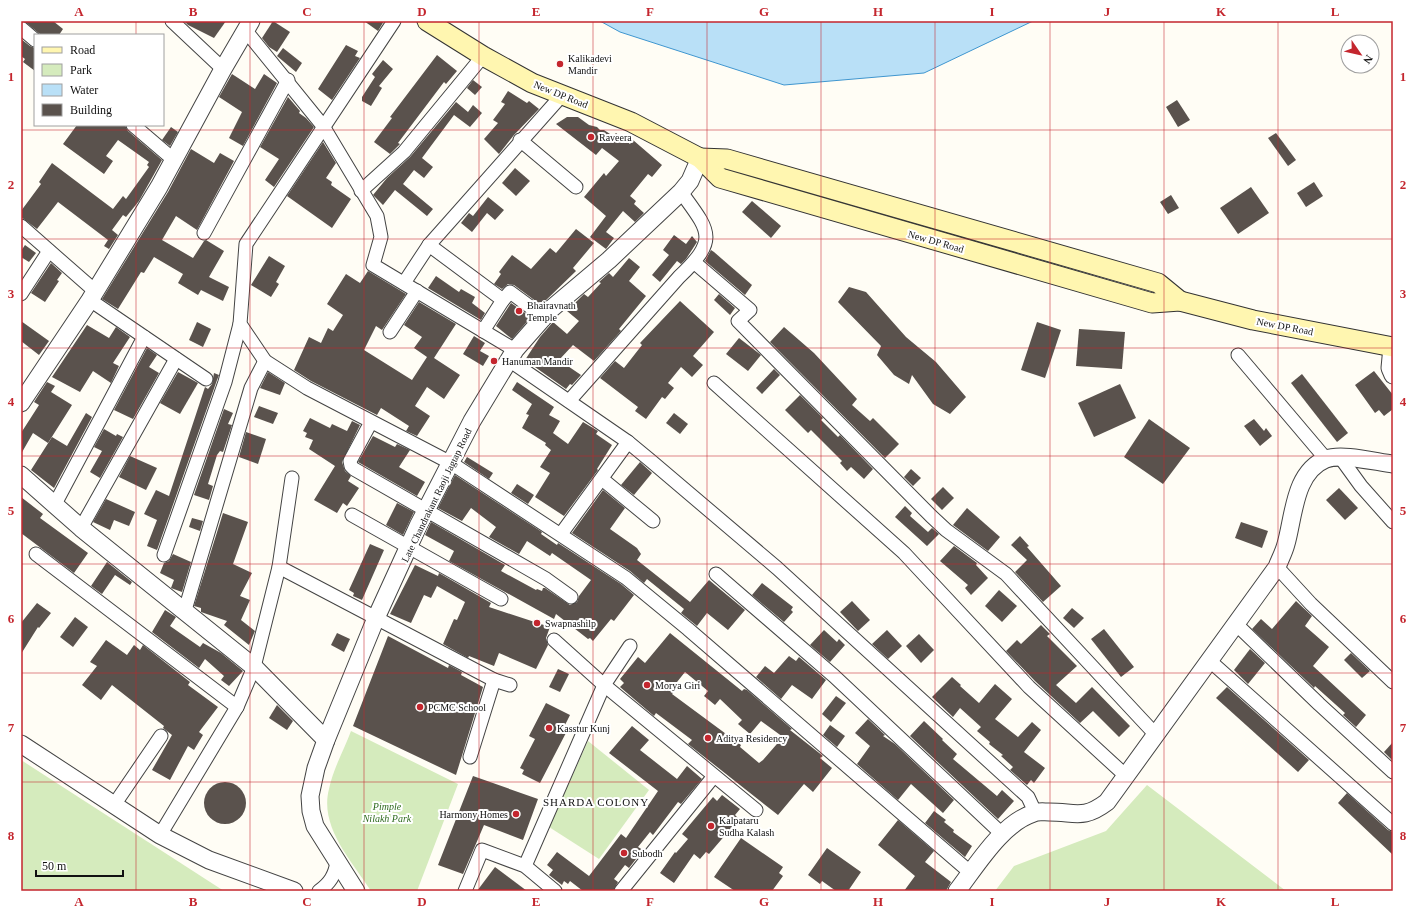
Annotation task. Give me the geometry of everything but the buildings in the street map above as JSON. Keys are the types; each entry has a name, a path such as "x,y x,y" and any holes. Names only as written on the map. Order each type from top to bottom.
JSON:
{"main road":[{"name":"New DP Road","path":"427,21 483,56 532,83 563,94 630,122 700,158 720,178 1152,303 1180,300 1253,320 1393,347"},
{"name":"New DP Road","path":"700,158 727,159 1158,283 1180,300"}],"street":[{"path":"172,21 223,69"},
{"path":"164,555 225,382 240,324 246,244 394,21"},
{"path":"21,404 93,295 174,160 223,69 249,26 323,126 377,216 381,237 374,265 483,330 569,401 628,442 778,568 1028,797 1035,812"},
{"path":"21,28 34,39"},
{"path":"361,191 404,152 483,56"},
{"path":"204,233 288,80"},
{"path":"404,283 429,244 520,140 563,94"},
{"path":"134,126 174,160"},
{"path":"520,140 576,187"},
{"name":"Late Chandrakant Raoji Jagtap Road","path":"356,891 315,826 311,811 310,796 316,768 326,740 376,618 409,546 472,421 512,355 544,317 609,260 681,192 690,181 700,158"},
{"path":"569,401 679,277 695,263 707,240 704,223 681,192"},
{"path":"21,226 49,251 93,295 144,337 206,379"},
{"path":"429,244 503,300"},
{"path":"21,294 49,251"},
{"path":"695,263 750,310 738,321 931,516 946,530 1006,574 1156,735"},
{"path":"390,332 417,290"},
{"path":"483,330 510,292 544,317"},
{"path":"240,324 265,361 307,388 451,463 626,578 688,629 971,873"},
{"path":"56,504 144,337"},
{"path":"1393,347 1390,368 1393,375"},
{"path":"1238,355 1393,522"},
{"path":"81,528 176,359"},
{"path":"185,610 251,388 265,361"},
{"path":"714,383 904,553 1029,687 1126,776"},
{"path":"371,422 350,461 351,466 354,469 546,579 571,597"},
{"path":"561,534 628,442"},
{"path":"957,891 1002,834 1019,819 1035,812 1080,815 1095,811 1107,802 1277,567 1286,546 1294,503 1302,482 1313,468 1333,458 1393,464"},
{"path":"21,475 56,504 81,528 185,610 254,668 326,740"},
{"path":"160,835 237,707 254,668 279,567 292,478"},
{"path":"602,479 653,521"},
{"path":"352,515 501,599"},
{"path":"36,554 237,707"},
{"path":"279,567 494,680 510,685"},
{"path":"1277,567 1311,604 1393,682"},
{"path":"716,574 834,676 1002,834"},
{"path":"1236,624 1319,704 1393,772"},
{"path":"554,640 604,685 756,810"},
{"path":"525,866 604,685 630,646"},
{"path":"1210,661 1393,824"},
{"path":"470,757 494,680"},
{"path":"114,806 161,736"},
{"path":"21,744 160,835 209,860 294,891"},
{"path":"621,891 714,776"},
{"path":"465,891 482,850 525,866 555,891"},
{"path":"319,891 327,884 335,873 337,862"}],"green space":[{"name":"Pimple Nilakh Park","path":"351,731 458,784 417,891 371,891 347,856 333,830 327,803 329,789 336,767"},
{"path":"588,741 649,790 599,859 549,827"},
{"path":"21,760 224,891 21,891"},
{"path":"1147,785 1286,891 995,891 1014,866 1106,831"}],"water":[{"path":"600,21 1033,21 924,73 784,85 620,32"}],"place":[{"name":"Kalikadevi Mandir","path":"560,64"},
{"name":"Raveera","path":"591,137"},
{"name":"Bhairavnath Temple","path":"519,311"},
{"name":"Hanuman Mandir","path":"494,361"},
{"name":"Swapnashilp","path":"537,623"},
{"name":"Morya Giri","path":"647,685"},
{"name":"PCMC School","path":"420,707"},
{"name":"Kasstur Kunj","path":"549,728"},
{"name":"Aditya Residency","path":"708,738"},
{"name":"Harmony Homes","path":"516,814"},
{"name":"Kalpataru Sudha Kalash","path":"711,826"},
{"name":"Subodh","path":"624,853"}],"district":[{"name":"SHARDA COLONY","path":"596,802"}]}
